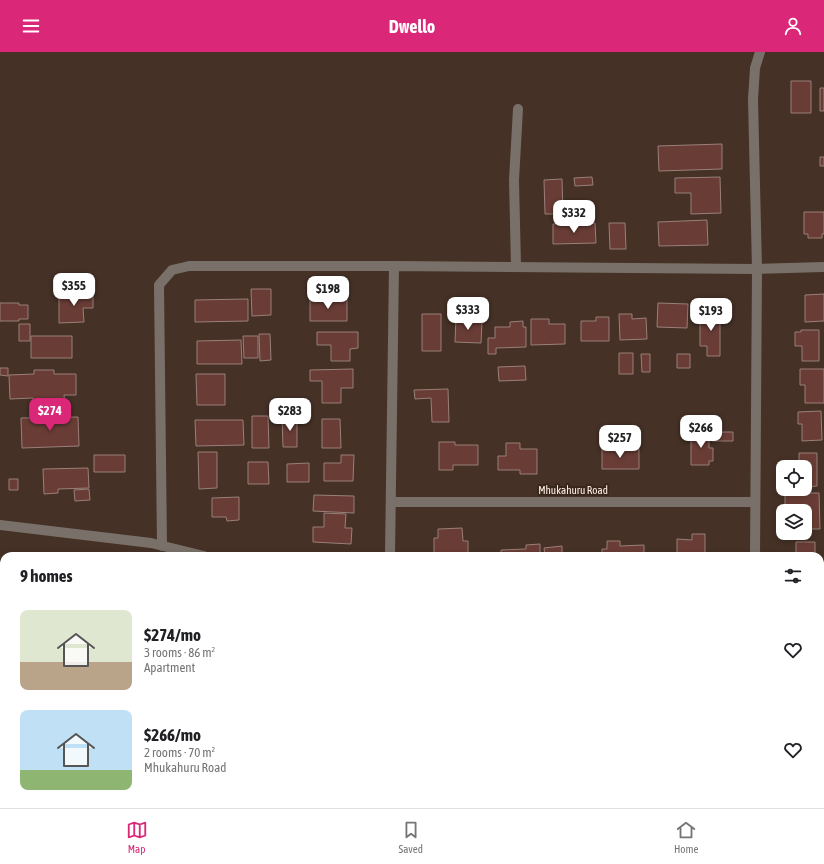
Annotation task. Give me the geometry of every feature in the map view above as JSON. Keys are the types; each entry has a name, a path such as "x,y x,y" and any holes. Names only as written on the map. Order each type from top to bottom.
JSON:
{"street":[{"path":"754,552 758,269 753,98 755,68 760,52"},
{"path":"516,267 514,180 518,109"},
{"path":"162,546 159,285 172,270 189,266 758,269 824,267"},
{"path":"390,552 394,266"},
{"name":"Mhukahuru Road","path":"391,502 755,502"},
{"path":"0,525 151,543 187,552"}],"building":[{"path":"791,81 811,81 811,113 791,113"},
{"path":"820,88 824,88 824,111 820,111"},
{"path":"722,144 722,169 659,171 658,146"},
{"path":"820,157 824,157 824,166 820,166"},
{"path":"592,177 593,185 575,186 574,178"},
{"path":"720,177 721,213 691,214 691,193 675,193 675,178"},
{"path":"562,179 563,214 545,214 544,180"},
{"path":"804,212 824,212 824,234 822,234 822,238 808,238 808,234 804,234"},
{"path":"707,220 708,245 659,246 658,222"},
{"path":"595,223 596,243 553,244 553,224"},
{"path":"609,223 625,223 626,249 610,249"},
{"path":"251,289 271,289 271,315 252,316"},
{"path":"59,293 93,293 93,308 83,308 84,322 59,323"},
{"path":"824,294 824,321 805,322 805,295"},
{"path":"248,299 248,321 195,322 195,300"},
{"path":"310,299 347,299 347,321 310,321"},
{"path":"0,303 19,303 19,305 28,305 28,319 19,319 19,321 0,321"},
{"path":"658,303 688,304 687,328 657,327"},
{"path":"720,311 720,356 707,356 707,346 700,346 700,312"},
{"path":"422,314 441,314 441,351 422,351"},
{"path":"619,314 632,314 632,319 646,318 647,339 620,340"},
{"path":"596,317 609,317 609,341 581,341 581,321 596,321"},
{"path":"456,318 468,318 468,321 482,322 481,343 455,342"},
{"path":"531,319 549,319 549,324 565,324 565,344 531,345"},
{"path":"523,321 523,327 526,327 526,347 496,348 496,354 488,354 488,338 495,338 495,327 510,327 510,322"},
{"path":"19,324 30,324 30,341 19,341"},
{"path":"801,330 819,330 819,361 802,361 802,346 795,346 795,332 801,332"},
{"path":"317,332 358,332 358,348 350,349 350,361 331,361 331,345 317,345"},
{"path":"259,334 270,334 271,360 260,361"},
{"path":"31,336 72,336 72,358 31,358"},
{"path":"243,336 258,336 258,358 244,358"},
{"path":"241,340 242,364 197,364 197,341"},
{"path":"619,353 633,353 633,374 619,374"},
{"path":"641,354 650,354 650,372 642,372"},
{"path":"677,354 690,354 690,368 677,368"},
{"path":"525,366 526,380 499,381 498,367"},
{"path":"0,368 8,368 8,376 0,375"},
{"path":"353,369 353,388 341,388 341,403 322,403 322,381 310,381 310,370"},
{"path":"800,369 824,369 824,403 805,403 805,385 800,385"},
{"path":"34,370 54,370 54,374 76,374 76,395 64,395 65,406 34,407 33,398 10,399 9,375 34,374"},
{"path":"196,374 225,374 225,405 197,405"},
{"path":"448,389 449,422 432,422 431,398 415,399 414,390"},
{"path":"821,411 822,440 802,441 802,424 798,424 798,412"},
{"path":"252,416 268,416 269,448 252,448"},
{"path":"78,417 79,446 22,448 21,418"},
{"path":"282,418 297,418 297,447 283,447"},
{"path":"322,419 340,419 341,448 322,448"},
{"path":"195,420 243,420 244,445 196,446"},
{"path":"691,432 709,432 709,448 713,448 713,461 709,461 709,465 691,465"},
{"path":"712,432 733,432 733,441 712,441"},
{"path":"439,442 455,442 455,445 478,445 478,465 453,465 453,470 439,470"},
{"path":"506,443 520,443 520,449 537,449 537,474 520,474 520,470 498,470 498,456 506,456"},
{"path":"602,449 639,449 639,469 602,469"},
{"path":"198,452 217,452 217,488 199,489"},
{"path":"799,453 817,453 817,486 812,486 812,460 799,460"},
{"path":"94,455 125,455 125,472 94,472"},
{"path":"341,455 354,455 353,481 324,481 324,463 341,463"},
{"path":"248,462 268,462 269,484 248,484"},
{"path":"309,463 309,482 287,482 287,464"},
{"path":"88,468 89,488 58,489 58,493 44,494 43,469"},
{"path":"9,479 18,479 18,490 9,490"},
{"path":"89,489 90,500 75,501 74,490"},
{"path":"812,493 819,493 820,529 812,529 812,504 785,504 785,496 812,496"},
{"path":"314,495 354,496 354,513 313,511"},
{"path":"239,497 239,520 227,521 226,517 212,517 212,498"},
{"path":"324,513 346,514 345,528 352,528 351,544 313,542 313,527 324,527"},
{"path":"462,528 463,541 468,541 468,552 434,552 434,538 438,538 438,529"},
{"path":"692,534 705,534 705,552 677,552 677,539 692,540"},
{"path":"607,541 620,541 620,546 644,545 644,552 602,552 602,549 607,549"},
{"path":"796,542 815,542 815,552 796,552"},
{"path":"540,544 540,552 501,552 501,550 526,549 526,545"},
{"path":"562,546 562,552 544,552 544,548"}]}
